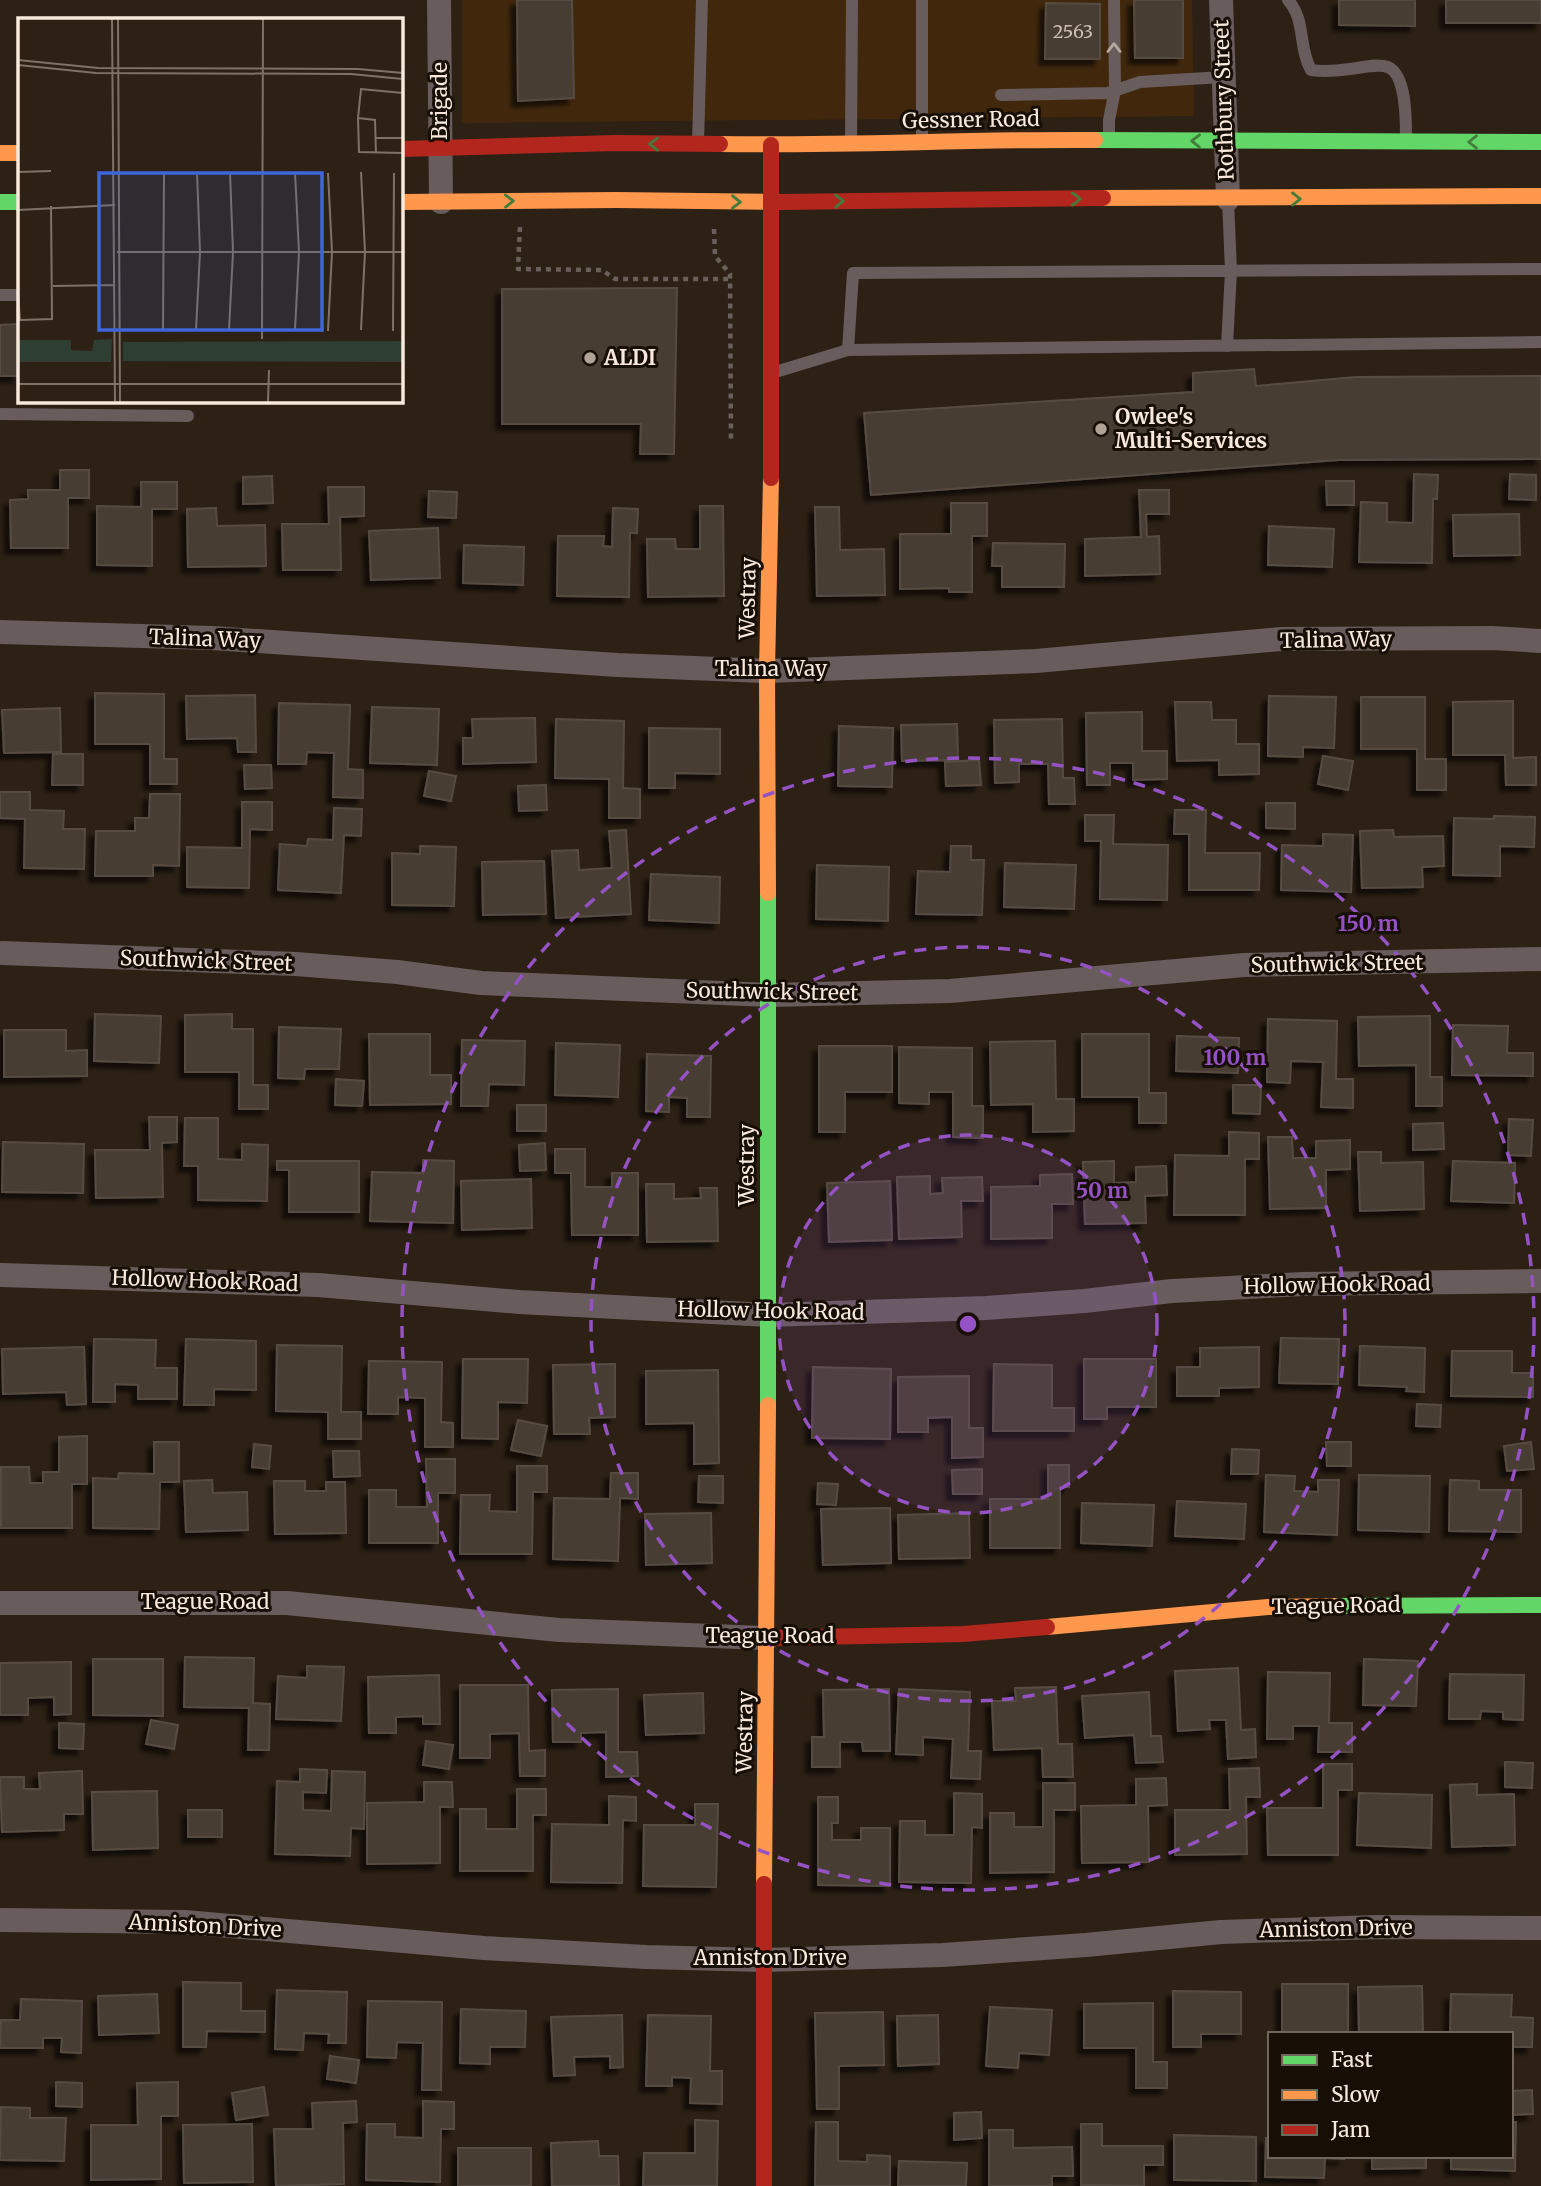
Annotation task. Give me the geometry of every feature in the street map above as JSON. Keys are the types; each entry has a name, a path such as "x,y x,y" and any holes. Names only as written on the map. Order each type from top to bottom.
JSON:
{"street":[{"name":"Brigade","path":"439,0 440,202"},
{"name":"Rothbury Street","path":"1221,0 1228,199"},
{"name":"Gessner Road","path":"402,149 615,143 771,145 922,141 1541,142"},
{"name":"Westray","path":"764,2186 769,995 767,671 772,373 771,145"},
{"path":"0,153 18,153"},
{"path":"402,202 1541,196"},
{"path":"0,202 18,202"},
{"name":"Talina Way","path":"0,632 212,638 617,666 767,671 1036,662 1281,639 1541,641"},
{"name":"Southwick Street","path":"2,953 296,964 397,972 481,983 769,995 950,991 1244,965 1541,959"},
{"name":"Hollow Hook Road","path":"1,1275 318,1285 519,1302 767,1315 986,1308 1172,1291 1303,1284 1541,1282"},
{"name":"Teague Road","path":"0,1603 287,1603 559,1630 767,1638 963,1633 1268,1607 1541,1605"},
{"name":"Anniston Drive","path":"0,1920 185,1922 484,1948 763,1960 943,1955 1221,1932 1377,1927 1541,1928"}],"lane":[{"path":"698,144 702,0"},
{"path":"851,143 852,0"},
{"path":"922,0 922,141"},
{"path":"1109,140 1109,120 1115,90 1114,0"},
{"path":"1288,0 1297,10 1305,59 1311,70 1324,72 1379,66 1389,68 1395,73 1401,86 1405,110 1406,142"},
{"path":"1001,95 1108,93 1140,82 1223,77"},
{"path":"1227,345 1231,271 1228,199"},
{"path":"848,350 853,273 1541,269"},
{"path":"0,295 18,295"},
{"path":"772,373 848,350 1541,342"},
{"path":"0,414 188,416"}],"path":[{"path":"714,224 715,256 730,274 730,443"},
{"path":"520,226 517,269 602,270 615,279 730,279"}],"shaded area":[{"path":"462,0 1192,0 1194,116 462,123"}],"building":[{"path":"517,0 572,0 574,98 518,101"},
{"path":"1134,0 1183,0 1183,58 1135,58"},
{"path":"1339,0 1415,0 1415,26 1339,25"},
{"path":"1446,0 1541,0 1541,23 1446,23"},
{"path":"1046,3 1100,4 1100,59 1045,59"},
{"path":"677,288 674,454 640,454 641,424 502,424 502,289"},
{"path":"18,324 18,376 0,376 0,325"},
{"path":"1254,369 1256,386 1356,377 1541,376 1541,459 1338,460 871,495 864,413 1193,392 1193,373"},
{"path":"60,470 89,470 89,498 68,498 68,548 11,548 10,500 28,499 28,490 60,490"},
{"path":"1414,474 1438,475 1437,499 1433,499 1432,563 1359,562 1361,502 1387,503 1387,522 1413,523"},
{"path":"1510,474 1536,475 1536,500 1509,499"},
{"path":"272,476 273,503 243,504 243,477"},
{"path":"1326,481 1354,481 1354,505 1327,505"},
{"path":"141,482 177,482 177,509 152,509 152,566 97,565 97,506 141,507"},
{"path":"328,487 364,487 364,516 340,517 341,570 283,570 282,524 329,524"},
{"path":"1139,490 1169,490 1169,514 1146,514 1147,537 1159,536 1160,574 1085,576 1085,539 1141,537"},
{"path":"429,491 457,492 456,518 428,517"},
{"path":"951,503 987,503 987,536 972,536 972,592 949,592 949,588 900,589 900,534 951,534"},
{"path":"700,506 723,506 724,596 648,597 647,539 675,539 676,549 700,549"},
{"path":"815,507 839,507 840,550 884,549 885,595 817,596"},
{"path":"216,508 217,526 265,525 266,566 188,567 187,509"},
{"path":"613,508 638,509 637,533 630,533 629,597 557,596 558,536 604,536 603,546 612,547"},
{"path":"1519,514 1520,555 1454,556 1453,515"},
{"path":"1269,526 1334,529 1332,567 1268,565"},
{"path":"438,528 440,578 371,580 369,531"},
{"path":"993,543 1065,544 1064,587 1002,587 1002,566 992,566"},
{"path":"464,545 524,547 523,585 463,583"},
{"path":"95,693 164,694 164,759 177,759 177,784 150,784 150,744 95,744"},
{"path":"255,695 256,752 238,752 237,738 187,739 186,696"},
{"path":"1269,696 1336,697 1334,748 1303,747 1303,757 1268,756"},
{"path":"1361,697 1425,697 1425,759 1446,759 1446,790 1417,790 1417,749 1361,749"},
{"path":"1513,701 1513,758 1536,757 1536,785 1506,785 1505,755 1453,755 1453,702"},
{"path":"1175,702 1211,702 1212,720 1236,720 1236,744 1259,744 1259,774 1219,775 1219,760 1177,761"},
{"path":"279,703 350,705 348,769 363,770 363,798 333,797 334,753 307,752 306,764 278,764"},
{"path":"372,707 439,709 437,765 370,763"},
{"path":"60,708 61,752 4,753 2,710"},
{"path":"1142,712 1142,751 1167,751 1167,779 1133,780 1133,763 1110,763 1110,785 1087,785 1086,713"},
{"path":"535,718 536,762 463,764 463,738 473,738 472,719"},
{"path":"556,719 624,721 623,788 640,789 640,818 609,818 609,779 555,778"},
{"path":"1062,719 1063,778 1074,778 1075,804 1049,804 1048,764 1019,764 1019,782 995,783 994,720"},
{"path":"957,724 958,760 902,761 901,725"},
{"path":"839,726 893,728 892,787 838,786"},
{"path":"649,728 720,729 720,774 675,773 675,788 649,788"},
{"path":"53,754 83,754 83,785 52,785"},
{"path":"1323,756 1353,761 1348,790 1318,784"},
{"path":"979,760 981,785 946,786 945,762"},
{"path":"244,765 271,765 272,788 245,789"},
{"path":"429,771 456,776 451,801 424,796"},
{"path":"546,785 547,810 519,811 518,786"},
{"path":"0,792 30,792 30,810 64,811 63,829 85,829 84,869 24,868 25,819 0,818"},
{"path":"150,794 180,794 179,866 153,865 153,876 95,876 96,831 135,831 135,818 149,818"},
{"path":"242,802 272,802 272,830 250,829 249,888 187,887 187,847 242,848"},
{"path":"1266,803 1295,803 1295,829 1266,828"},
{"path":"334,808 362,809 361,836 344,835 341,893 278,890 280,844 307,846 308,839 333,840"},
{"path":"1175,810 1206,810 1205,853 1260,853 1259,890 1189,890 1189,834 1174,834"},
{"path":"1085,815 1114,815 1113,844 1168,845 1167,900 1100,899 1101,841 1085,841"},
{"path":"1494,816 1535,817 1534,847 1500,846 1500,876 1453,875 1454,818 1494,819"},
{"path":"626,830 631,914 556,918 552,851 578,850 579,870 612,868 609,831"},
{"path":"1393,830 1394,837 1443,836 1444,866 1422,867 1423,887 1362,888 1360,831"},
{"path":"1323,834 1353,835 1351,892 1281,890 1282,845 1323,846"},
{"path":"420,846 456,847 454,906 392,905 392,853 420,854"},
{"path":"951,846 971,846 971,860 984,860 982,915 916,914 918,871 950,872"},
{"path":"544,861 546,914 483,915 482,862"},
{"path":"1005,863 1076,865 1074,909 1004,907"},
{"path":"817,865 889,867 888,921 816,919"},
{"path":"651,874 720,877 719,923 649,920"},
{"path":"95,1014 161,1016 159,1063 94,1061"},
{"path":"232,1014 232,1029 253,1029 253,1085 268,1085 268,1109 239,1109 239,1072 185,1072 185,1015"},
{"path":"1430,1016 1430,1077 1442,1077 1442,1106 1416,1106 1416,1065 1359,1066 1358,1017"},
{"path":"1268,1019 1337,1021 1336,1079 1353,1079 1353,1108 1321,1107 1323,1062 1291,1061 1290,1083 1267,1082"},
{"path":"1453,1025 1508,1026 1507,1053 1533,1053 1533,1076 1452,1075"},
{"path":"279,1027 341,1029 339,1069 305,1069 304,1079 278,1078"},
{"path":"4,1030 66,1030 66,1051 87,1050 87,1076 4,1077"},
{"path":"369,1034 430,1034 430,1075 451,1075 451,1104 370,1105"},
{"path":"1082,1034 1149,1034 1149,1093 1166,1093 1166,1123 1139,1123 1139,1097 1082,1097"},
{"path":"1177,1036 1239,1038 1238,1073 1176,1071"},
{"path":"462,1040 525,1041 524,1085 489,1084 488,1106 461,1106"},
{"path":"1055,1041 1056,1099 1074,1099 1074,1131 1033,1132 1033,1104 991,1105 990,1042"},
{"path":"556,1043 620,1045 618,1097 555,1095"},
{"path":"819,1046 892,1046 892,1092 845,1092 845,1132 819,1132"},
{"path":"899,1047 972,1048 972,1106 983,1106 983,1138 953,1137 953,1092 929,1092 929,1104 899,1103"},
{"path":"647,1054 711,1056 710,1117 687,1117 687,1098 669,1097 669,1112 646,1111"},
{"path":"336,1079 364,1081 362,1106 335,1105"},
{"path":"1233,1085 1261,1085 1260,1114 1233,1113"},
{"path":"517,1105 546,1105 546,1131 517,1131"},
{"path":"149,1117 177,1117 177,1142 162,1143 163,1197 96,1198 95,1150 150,1150"},
{"path":"185,1118 218,1118 218,1159 242,1160 242,1144 268,1145 267,1201 198,1200 198,1166 184,1166"},
{"path":"1509,1119 1533,1120 1531,1156 1508,1155"},
{"path":"1443,1123 1444,1149 1413,1150 1413,1124"},
{"path":"1229,1132 1259,1133 1259,1159 1245,1159 1245,1215 1174,1215 1175,1155 1229,1156"},
{"path":"1268,1137 1292,1137 1293,1158 1316,1158 1316,1141 1350,1140 1350,1169 1326,1170 1326,1208 1270,1209"},
{"path":"3,1142 84,1144 83,1193 2,1192"},
{"path":"545,1143 546,1170 520,1171 519,1145"},
{"path":"555,1149 585,1149 585,1187 612,1187 612,1173 638,1173 638,1235 572,1235 571,1173 555,1173"},
{"path":"1358,1152 1381,1152 1381,1163 1423,1162 1424,1209 1360,1211"},
{"path":"423,1160 454,1161 453,1223 370,1221 372,1172 423,1173"},
{"path":"277,1161 359,1161 359,1212 289,1212 289,1170 277,1170"},
{"path":"1114,1161 1114,1183 1136,1182 1136,1167 1166,1166 1167,1195 1145,1196 1146,1223 1085,1224 1083,1162"},
{"path":"1453,1161 1515,1163 1514,1203 1451,1201"},
{"path":"1072,1174 1073,1204 1052,1204 1052,1238 991,1239 991,1187 1040,1186 1040,1175"},
{"path":"930,1176 930,1194 943,1193 942,1178 982,1177 983,1201 961,1201 962,1237 899,1239 897,1177"},
{"path":"531,1179 532,1228 462,1230 461,1181"},
{"path":"890,1181 892,1240 829,1242 827,1183"},
{"path":"646,1184 674,1184 674,1199 701,1198 700,1188 717,1188 718,1241 647,1242"},
{"path":"1281,1338 1339,1339 1338,1384 1279,1383"},
{"path":"94,1339 156,1340 155,1368 177,1368 177,1399 138,1399 138,1385 115,1384 115,1402 93,1402"},
{"path":"186,1339 256,1341 256,1390 214,1389 214,1405 184,1405"},
{"path":"277,1345 342,1346 341,1412 361,1412 361,1439 328,1439 328,1412 276,1411"},
{"path":"1360,1346 1425,1348 1424,1392 1406,1391 1407,1387 1359,1385"},
{"path":"84,1347 86,1404 67,1405 66,1392 3,1394 2,1349"},
{"path":"1259,1347 1259,1387 1219,1388 1219,1396 1177,1396 1177,1367 1200,1367 1200,1348"},
{"path":"1452,1351 1512,1351 1512,1373 1533,1373 1533,1397 1451,1396"},
{"path":"463,1359 528,1359 527,1403 498,1402 498,1439 462,1438"},
{"path":"1084,1359 1156,1359 1156,1407 1107,1407 1107,1419 1084,1419"},
{"path":"369,1361 442,1362 441,1422 453,1423 453,1447 425,1447 425,1398 398,1397 398,1414 368,1414"},
{"path":"615,1364 615,1417 589,1418 590,1434 554,1434 553,1365"},
{"path":"994,1364 1052,1365 1052,1408 1074,1408 1074,1431 993,1431"},
{"path":"813,1367 891,1369 890,1439 812,1438"},
{"path":"718,1370 719,1463 694,1464 694,1423 646,1424 646,1371"},
{"path":"969,1376 969,1428 983,1428 983,1457 952,1458 952,1417 928,1418 928,1432 898,1432 898,1377"},
{"path":"1417,1404 1441,1405 1440,1427 1416,1426"},
{"path":"518,1420 547,1426 541,1456 511,1450"},
{"path":"87,1436 87,1484 72,1484 72,1528 1,1528 1,1467 29,1467 30,1483 43,1483 43,1472 59,1472 59,1437"},
{"path":"154,1442 179,1442 179,1482 160,1482 159,1529 93,1528 93,1478 118,1479 119,1473 154,1474"},
{"path":"1326,1442 1351,1442 1351,1466 1327,1466"},
{"path":"1531,1442 1534,1469 1507,1471 1504,1446"},
{"path":"254,1444 271,1446 269,1469 252,1467"},
{"path":"1232,1449 1259,1450 1258,1474 1231,1474"},
{"path":"333,1451 359,1451 360,1476 334,1477"},
{"path":"426,1459 455,1459 455,1493 438,1493 438,1543 369,1543 369,1490 396,1490 396,1507 427,1507"},
{"path":"1048,1465 1069,1465 1069,1487 1060,1487 1060,1548 990,1548 990,1499 1048,1499"},
{"path":"517,1466 547,1466 547,1492 533,1492 532,1554 460,1554 461,1495 490,1495 489,1511 517,1512"},
{"path":"982,1469 982,1494 953,1494 952,1470"},
{"path":"611,1473 638,1473 638,1499 620,1498 618,1561 553,1559 554,1498 610,1499"},
{"path":"1266,1475 1295,1476 1294,1491 1318,1492 1318,1480 1339,1480 1337,1535 1264,1532"},
{"path":"1359,1475 1430,1476 1429,1532 1358,1530"},
{"path":"699,1476 723,1476 723,1503 698,1502"},
{"path":"212,1480 213,1493 247,1492 248,1530 186,1532 184,1481"},
{"path":"1450,1480 1479,1481 1479,1490 1521,1490 1521,1532 1449,1531"},
{"path":"274,1481 305,1481 305,1491 326,1491 326,1482 345,1482 346,1533 275,1534"},
{"path":"818,1483 838,1484 836,1505 817,1504"},
{"path":"1177,1501 1246,1504 1244,1539 1175,1536"},
{"path":"1082,1503 1154,1505 1152,1546 1081,1543"},
{"path":"890,1508 891,1563 823,1565 821,1509"},
{"path":"711,1513 712,1563 646,1565 645,1514"},
{"path":"969,1513 970,1558 899,1559 898,1515"},
{"path":"185,1657 254,1658 253,1703 270,1704 269,1750 248,1750 249,1708 184,1707"},
{"path":"93,1659 163,1659 163,1716 93,1715"},
{"path":"1364,1659 1418,1661 1416,1706 1363,1705"},
{"path":"71,1662 71,1714 54,1715 54,1697 28,1698 28,1715 0,1715 0,1663"},
{"path":"307,1666 344,1667 341,1721 276,1719 278,1676 307,1678"},
{"path":"1238,1668 1241,1730 1255,1729 1256,1757 1228,1759 1226,1720 1209,1720 1210,1729 1178,1731 1175,1671"},
{"path":"1268,1672 1330,1673 1329,1723 1352,1723 1352,1752 1318,1752 1319,1726 1293,1726 1293,1739 1267,1739"},
{"path":"1450,1674 1524,1675 1523,1720 1503,1719 1503,1712 1481,1711 1480,1719 1449,1719"},
{"path":"439,1675 440,1724 423,1724 423,1716 396,1717 396,1733 369,1733 368,1677"},
{"path":"460,1685 528,1685 529,1751 545,1750 545,1776 520,1776 519,1733 490,1734 490,1758 460,1758"},
{"path":"1056,1687 1058,1744 1072,1744 1073,1777 1043,1777 1042,1748 994,1750 992,1701 1016,1701 1015,1688"},
{"path":"618,1689 618,1752 637,1752 638,1776 606,1777 606,1732 581,1733 581,1742 553,1742 552,1690"},
{"path":"889,1689 890,1751 863,1751 862,1742 840,1742 840,1767 812,1767 812,1737 824,1737 823,1690"},
{"path":"899,1689 970,1692 968,1751 981,1751 980,1779 951,1778 953,1739 923,1737 923,1755 896,1754"},
{"path":"1149,1692 1151,1736 1161,1736 1163,1762 1136,1763 1134,1735 1085,1738 1082,1696"},
{"path":"703,1693 704,1733 646,1735 644,1695"},
{"path":"151,1720 178,1725 174,1749 146,1744"},
{"path":"59,1723 84,1724 83,1749 59,1748"},
{"path":"426,1741 453,1745 449,1769 423,1765"},
{"path":"1505,1762 1533,1763 1532,1788 1505,1787"},
{"path":"1323,1764 1352,1764 1352,1790 1338,1790 1338,1855 1268,1855 1267,1808 1323,1808"},
{"path":"1259,1768 1260,1797 1246,1797 1247,1854 1175,1855 1175,1810 1230,1810 1229,1769"},
{"path":"300,1769 327,1770 326,1793 303,1792 303,1810 331,1811 332,1771 365,1772 364,1829 351,1828 350,1856 275,1854 277,1781 300,1782"},
{"path":"82,1771 83,1814 64,1814 64,1830 2,1832 0,1777 24,1777 24,1789 40,1789 39,1773"},
{"path":"1166,1778 1167,1805 1148,1806 1149,1862 1082,1863 1081,1806 1136,1805 1136,1779"},
{"path":"424,1782 452,1782 453,1807 440,1807 440,1863 367,1864 367,1803 424,1802"},
{"path":"1043,1783 1075,1783 1075,1810 1054,1810 1054,1872 990,1873 990,1813 1014,1813 1014,1827 1043,1827"},
{"path":"1477,1784 1477,1795 1514,1794 1515,1845 1452,1847 1450,1785"},
{"path":"517,1789 546,1789 546,1815 533,1815 533,1871 460,1871 460,1809 486,1809 486,1829 517,1829"},
{"path":"157,1791 158,1848 93,1850 92,1792"},
{"path":"954,1793 982,1794 982,1828 972,1827 971,1883 899,1882 900,1821 925,1821 925,1835 954,1835"},
{"path":"1359,1793 1432,1795 1431,1848 1357,1845"},
{"path":"609,1796 636,1797 636,1821 623,1820 622,1883 551,1882 552,1824 609,1825"},
{"path":"818,1797 838,1797 838,1823 832,1823 832,1840 861,1840 861,1828 890,1828 890,1886 818,1885"},
{"path":"695,1804 718,1804 716,1887 643,1886 644,1825 695,1825"},
{"path":"188,1810 222,1810 222,1837 188,1837"},
{"path":"183,1982 241,1983 241,2011 265,2011 265,2032 207,2031 206,2047 183,2047"},
{"path":"1282,1984 1348,1984 1348,2032 1282,2032"},
{"path":"1422,1986 1423,2032 1359,2032 1358,1987"},
{"path":"277,1990 347,1992 346,2043 328,2043 329,2034 304,2033 303,2050 275,2049"},
{"path":"1173,1991 1241,1992 1241,2034 1201,2034 1201,2047 1173,2047"},
{"path":"157,1994 159,2033 99,2035 98,1996"},
{"path":"1451,1994 1512,1995 1511,2017 1533,2018 1532,2047 1513,2047 1513,2032 1450,2032"},
{"path":"21,1999 82,2001 81,2053 61,2052 62,2038 43,2038 43,2048 0,2048 1,2020 20,2020"},
{"path":"368,2001 442,2002 441,2090 422,2090 423,2043 397,2042 396,2058 367,2057"},
{"path":"1153,2003 1153,2062 1167,2062 1167,2088 1136,2088 1136,2048 1084,2048 1084,2004"},
{"path":"990,2007 1052,2010 1049,2055 1019,2053 1018,2068 986,2066"},
{"path":"461,2009 526,2011 525,2047 490,2047 490,2064 460,2063"},
{"path":"883,2012 884,2065 839,2066 839,2109 817,2109 815,2013"},
{"path":"622,2015 623,2067 610,2068 610,2056 574,2057 575,2075 554,2076 551,2017"},
{"path":"648,2015 711,2016 710,2071 722,2071 722,2104 690,2103 691,2078 672,2077 672,2086 646,2086"},
{"path":"938,2015 939,2064 898,2066 897,2016"},
{"path":"330,2056 359,2060 356,2083 327,2079"},
{"path":"56,2082 82,2083 82,2107 56,2106"},
{"path":"178,2082 178,2116 161,2116 161,2179 91,2180 91,2125 138,2125 137,2083"},
{"path":"264,2087 268,2115 236,2120 232,2093"},
{"path":"1532,2090 1533,2114 1513,2115 1513,2091"},
{"path":"356,2101 357,2122 343,2123 344,2184 276,2186 274,2129 313,2129 312,2103"},
{"path":"423,2101 454,2102 454,2129 441,2129 440,2182 366,2180 367,2124 395,2124 395,2137 423,2138"},
{"path":"1,2107 30,2108 30,2118 66,2118 64,2161 0,2160"},
{"path":"981,2112 982,2138 954,2140 954,2113"},
{"path":"695,2120 718,2121 717,2186 643,2186 644,2153 695,2153"},
{"path":"816,2122 838,2122 838,2161 867,2162 867,2155 890,2156 890,2186 815,2186"},
{"path":"1513,2122 1516,2122 1515,2171 1451,2169 1451,2158 1513,2158"},
{"path":"252,2124 253,2182 184,2183 183,2125"},
{"path":"1081,2124 1102,2124 1102,2146 1163,2146 1163,2165 1144,2165 1144,2186 1081,2185"},
{"path":"989,2130 1013,2130 1013,2148 1072,2147 1073,2176 1052,2176 1052,2186 989,2186"},
{"path":"1174,2135 1256,2137 1256,2181 1174,2180"},
{"path":"1266,2138 1268,2158 1325,2158 1324,2178 1265,2177"},
{"path":"598,2141 599,2156 618,2156 619,2186 552,2186 551,2143"},
{"path":"458,2148 531,2148 531,2186 458,2186"},
{"path":"1372,2158 1426,2158 1426,2168 1372,2169"},
{"path":"899,2161 967,2163 966,2186 898,2186"}],"traffic: fast":[{"path":"1095,140 1541,142"},
{"path":"0,202 18,202"},
{"path":"768,893 768,1405"},
{"path":"1334,1606 1541,1605"}],"traffic: slow":[{"path":"720,144 1095,140"},
{"path":"0,153 18,153"},
{"path":"1103,198 1541,196"},
{"path":"402,202 781,202"},
{"path":"768,893 767,671 771,478"},
{"path":"764,1884 768,1405"},
{"path":"1047,1627 1268,1607 1334,1606"}],"traffic: jam":[{"path":"402,149 615,143 720,144"},
{"path":"771,145 771,478"},
{"path":"781,202 1103,198"},
{"path":"767,1638 963,1634 1047,1627"},
{"path":"764,1884 764,2186"}],"place":[{"name":"ALDI","path":"590,358"},
{"name":"Owlee's Multi-Services","path":"1101,429"}]}
